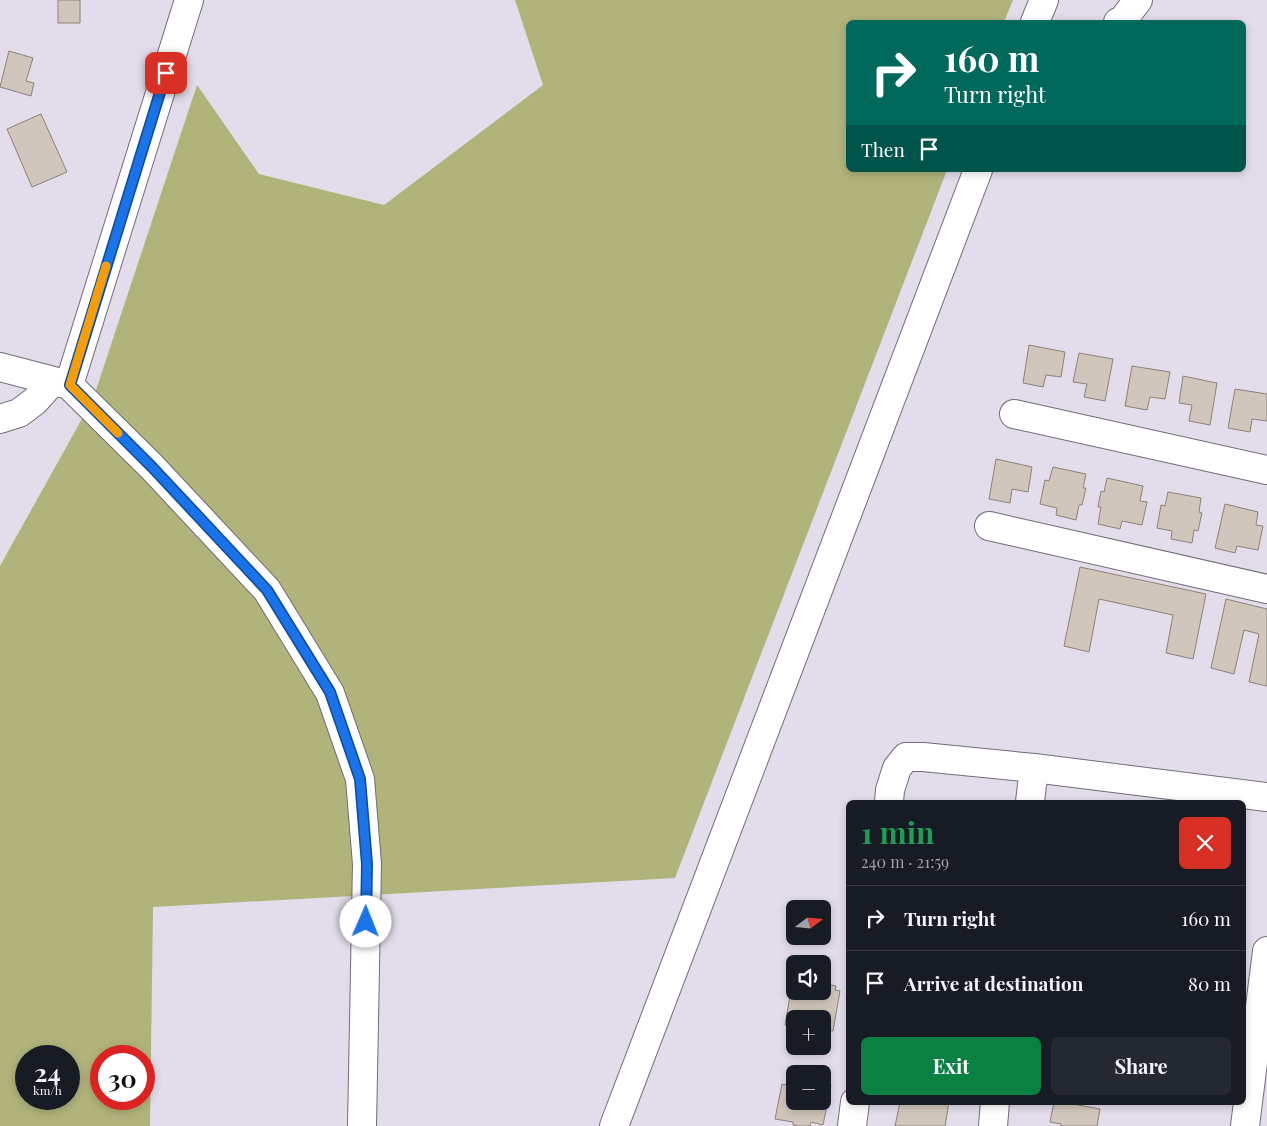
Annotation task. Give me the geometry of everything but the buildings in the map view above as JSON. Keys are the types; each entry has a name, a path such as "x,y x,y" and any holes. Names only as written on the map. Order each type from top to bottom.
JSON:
{"street":[{"path":"0,419 19,413 62,383 189,0"},
{"path":"1036,20 1044,0"},
{"path":"1123,20 1138,0"},
{"path":"614,1126 977,172"},
{"path":"0,366 62,383 152,467 267,590 330,692 360,779 367,864 362,1126"},
{"path":"1014,414 1267,470"},
{"path":"989,526 1267,589"},
{"path":"889,800 890,790 897,768 906,757 1034,768 1267,797"},
{"path":"1030,800 1034,768"},
{"path":"1245,1126 1267,951"},
{"path":"852,1126 855,1105"},
{"path":"993,1126 996,1105"}],"green space":[{"path":"515,0 1013,0 1005,20 846,20 846,172 946,172 675,878 153,907 151,1045 90,1045 90,1110 150,1110 150,1126 0,1126 0,566 93,399 197,85 259,174 384,205 543,85"}],"slow traffic":[{"path":"106,266 70,385 118,433"}],"route":[{"path":"166,73 70,385 152,467 267,590 330,692 360,779 367,864 366,922"}]}
